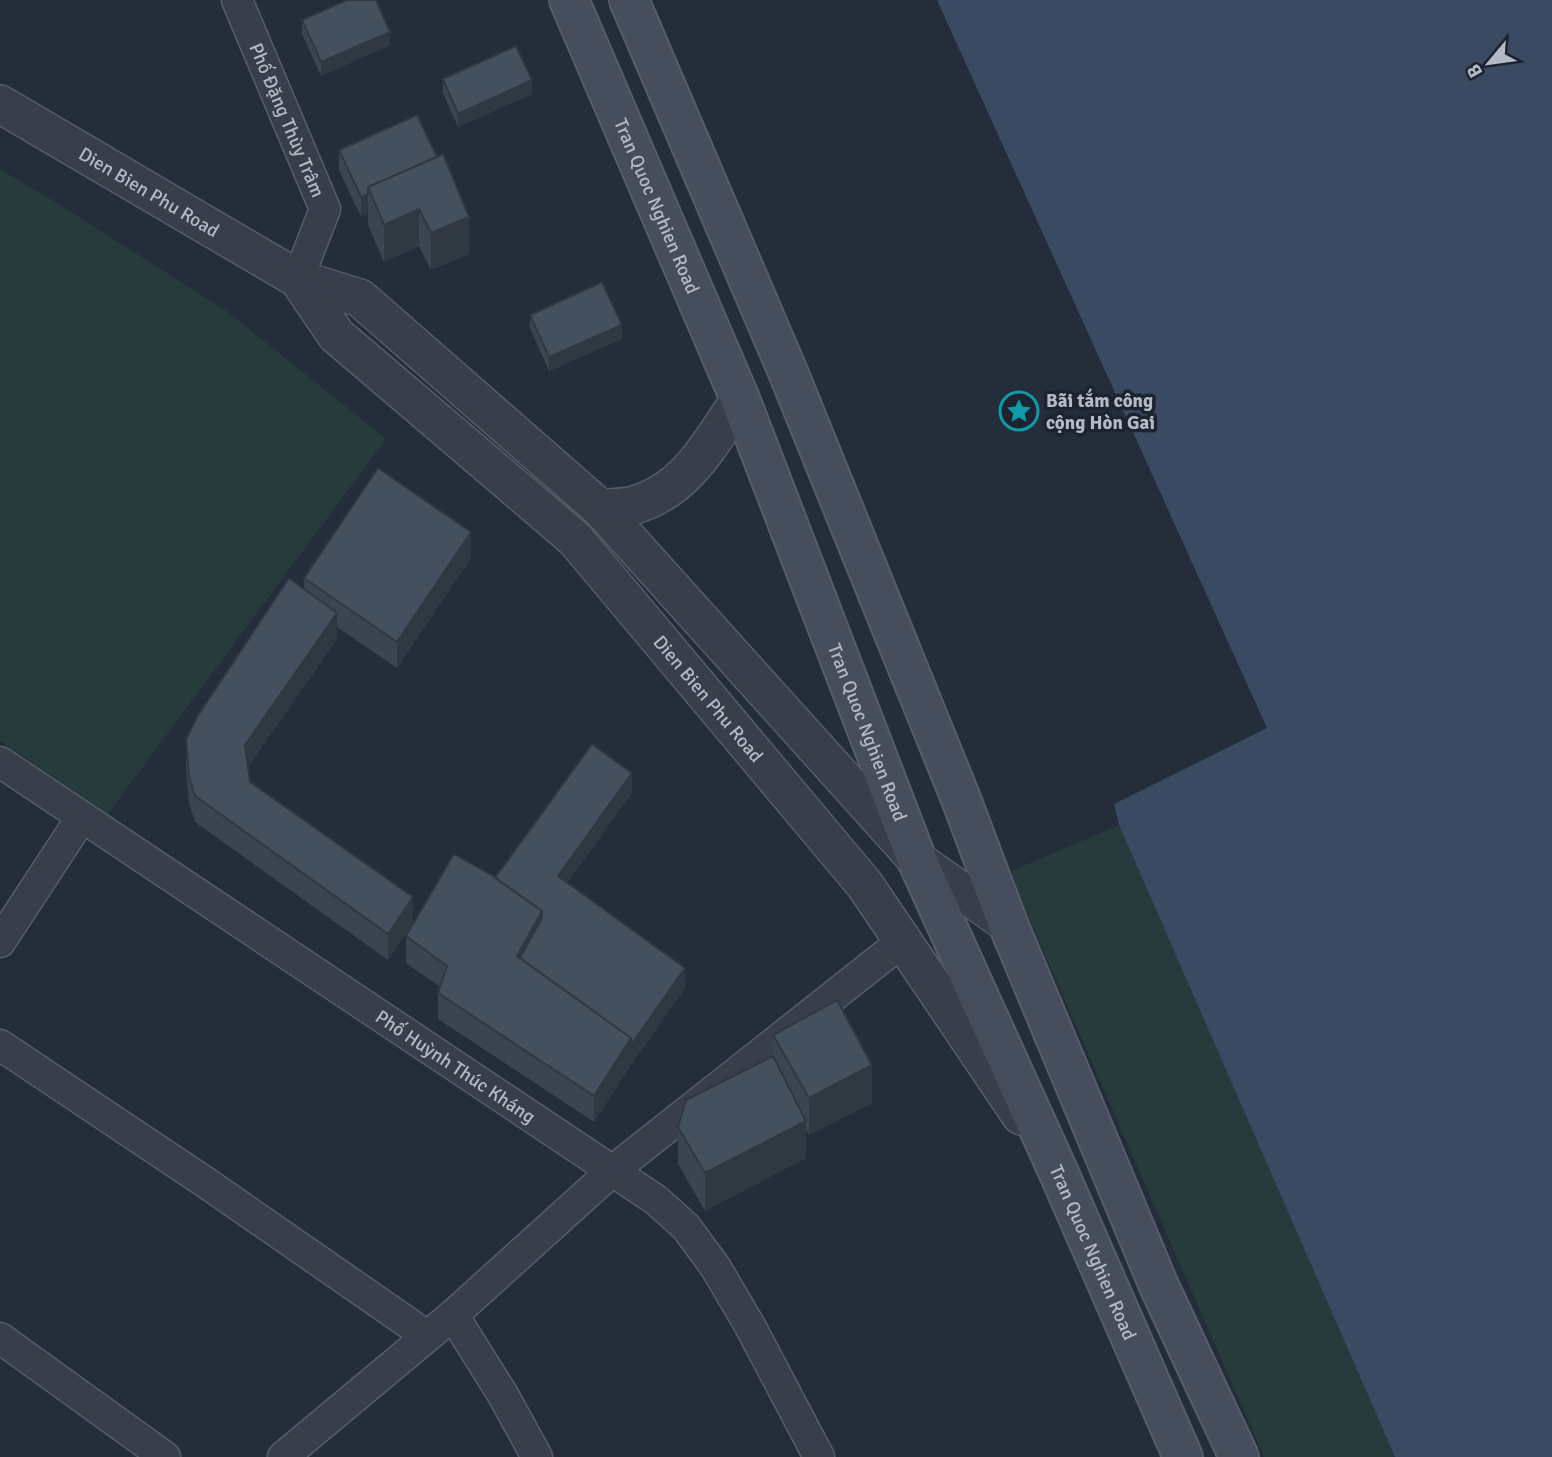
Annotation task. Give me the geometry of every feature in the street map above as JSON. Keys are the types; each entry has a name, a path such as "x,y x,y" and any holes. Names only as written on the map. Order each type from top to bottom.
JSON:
{"main road":[{"name":"Tran Quoc Nghien Road","path":"569,0 740,399 917,860 1058,1171 1183,1457"},
{"path":"629,0 788,372 961,800 1008,924 1159,1286 1238,1457"}],"street":[{"name":"Phố Đặng Thùy Trâm","path":"237,0 326,209 298,279"},
{"name":"Dien Bien Phu Road","path":"0,104 298,279 360,298 601,509 917,860 1008,924"},
{"name":"Dien Bien Phu Road","path":"298,279 336,335 575,539 865,885 1058,1171"},
{"path":"601,509 634,505 665,491 691,471 740,399"},
{"name":"Phố Huỳnh Thúc Kháng","path":"0,762 656,1200 686,1227 716,1268 750,1325 819,1457"},
{"path":"0,942 82,817"},
{"path":"283,1457 453,1315 611,1172 903,941"},
{"path":"0,1045 205,1182 427,1336"},
{"path":"453,1315 503,1395 537,1457"},
{"path":"0,1338 164,1457"}],"shaded area":[{"path":"0,169 228,312 386,439 108,814 0,741"},
{"path":"1119,825 1395,1457 1264,1457 1009,872"}],"water":[{"path":"937,0 1552,0 1552,1457 1395,1457 1119,825 1114,804 1267,728"}],"building":[{"path":"347,0 376,0 390,32 321,62 302,20"},
{"path":"516,46 532,80 458,114 443,79"},
{"path":"417,115 437,157 368,187 368,194 361,197 339,150"},
{"path":"443,154 469,217 431,233 419,209 384,225 368,187"},
{"path":"602,282 622,325 549,357 530,315"},
{"path":"378,468 471,532 397,642 304,578"},
{"path":"289,578 337,613 245,745 250,782 413,897 388,934 195,796 189,777 186,740 197,717"},
{"path":"592,744 632,773 558,876 685,968 631,1045 631,1038 520,958 542,918 542,911 495,878"},
{"path":"454,854 493,876 542,911 517,956 631,1038 594,1096 438,993 447,966 406,936"},
{"path":"837,1000 872,1065 809,1098 773,1035"},
{"path":"773,1056 806,1121 705,1173 678,1127 686,1100"}],"place":[{"name":"Bãi tắm công cộng Hòn Gai","path":"1019,411"}]}
